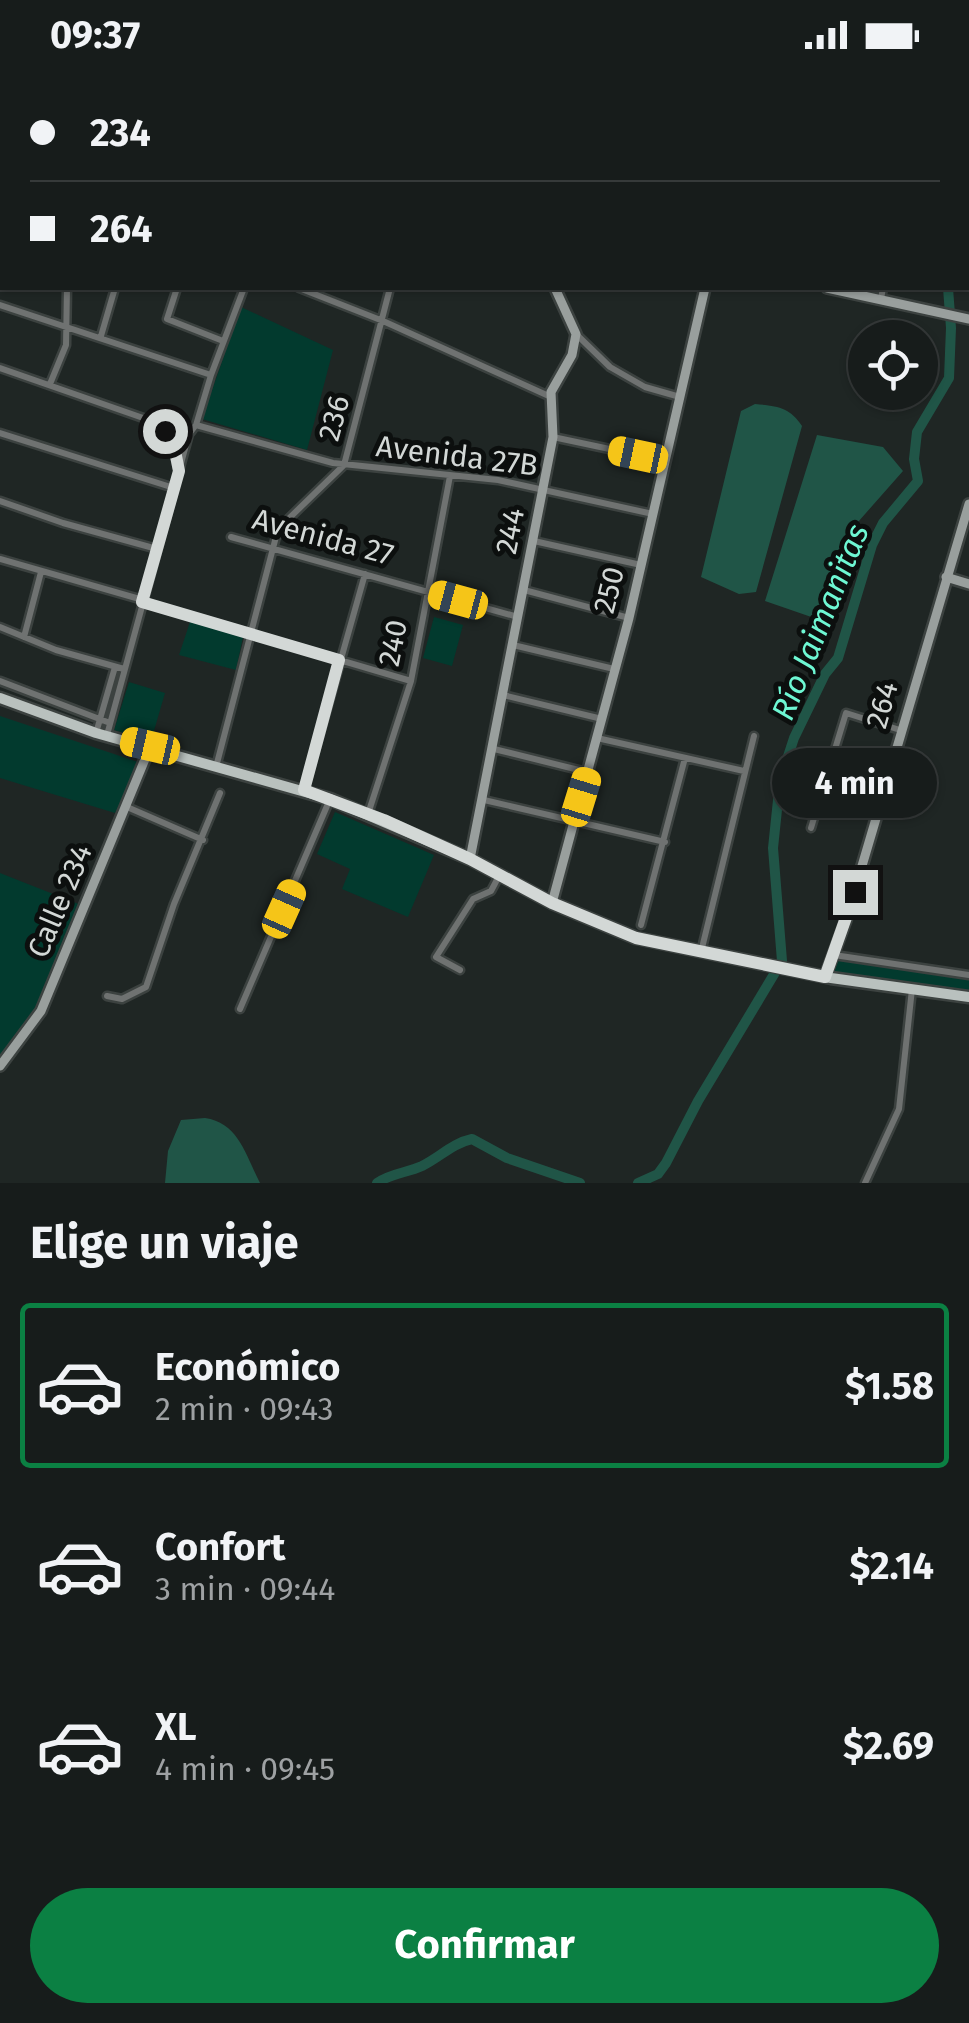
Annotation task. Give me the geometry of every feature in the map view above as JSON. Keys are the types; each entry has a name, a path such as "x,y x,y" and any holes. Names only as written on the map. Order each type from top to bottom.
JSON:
{"main road":[{"path":"0,698 101,735 330,799 470,859 552,903 636,938 825,977 969,998"}],"street":[{"path":"50,384 66,345 67,290"},
{"path":"101,336 113,290"},
{"path":"176,290 167,319 223,341"},
{"path":"101,735 100,719 142,601 189,434 196,425 243,290"},
{"path":"304,290 551,397"},
{"name":"236","path":"216,766 272,550 283,522 344,465 390,290"},
{"path":"555,290 576,334 610,367 645,387 680,397"},
{"name":"250","path":"552,903 654,514 705,290"},
{"path":"837,290 969,319"},
{"path":"881,299 883,290"},
{"path":"0,306 211,375"},
{"name":"244","path":"470,859 553,438 551,397 572,355 576,334"},
{"path":"0,368 189,434"},
{"path":"155,421 174,446 179,471"},
{"name":"Avenida 27B","path":"196,425 344,465 543,488 654,514"},
{"path":"0,433 174,488"},
{"path":"553,438 666,461"},
{"name":"240","path":"368,814 411,681 450,476"},
{"path":"0,501 62,523 157,548"},
{"name":"264","path":"825,977 969,504"},
{"name":"Avenida 27","path":"231,538 518,616"},
{"path":"534,541 641,565"},
{"path":"0,559 411,681"},
{"path":"24,637 41,572"},
{"path":"304,790 365,574"},
{"path":"946,577 969,584"},
{"path":"524,590 628,618"},
{"path":"0,627 56,650 120,668"},
{"path":"512,645 614,669"},
{"path":"101,735 110,723 120,668"},
{"path":"0,682 110,723"},
{"path":"503,696 602,719"},
{"path":"811,828 846,713 900,730"},
{"path":"701,953 754,736"},
{"path":"597,738 744,771"},
{"name":"Calle 234","path":"0,1066 41,1011 150,746"},
{"path":"494,749 588,772"},
{"path":"641,925 685,758"},
{"path":"107,996 122,998 146,988 174,904 220,793"},
{"path":"240,1010 330,799"},
{"path":"484,800 665,842"},
{"path":"127,807 203,840"},
{"path":"460,970 436,957 473,900 492,891 499,876"},
{"path":"834,955 969,975"},
{"path":"865,1183 899,1109 912,989"}],"shaded area":[{"path":"241,307 333,350 307,450 202,419"},
{"path":"755,404 782,409 802,426 756,592 739,594 701,577 741,411"},
{"path":"817,435 883,447 903,471 858,522 827,618 820,620 765,601"},
{"path":"434,617 463,625 452,666 423,658"},
{"path":"190,622 243,637 236,670 179,655"},
{"path":"129,682 165,693 151,741 114,730"},
{"path":"0,716 141,763 115,813 0,778"},
{"path":"335,812 434,855 408,917 342,889 350,869 317,854"},
{"path":"0,873 81,905 37,1009 0,1060"},
{"path":"832,957 969,974 969,996 825,976"},
{"path":"181,1120 217,1121 234,1134 260,1183 165,1183 168,1151"}],"waterway":[{"name":"Río Jaimanitas","path":"638,1183 658,1174 666,1163 698,1101 782,961 773,848 780,781 794,738 825,674 838,658 872,545 883,523 918,481 914,459 917,432 949,378 948,290"},
{"name":"Río Jaimanitas","path":"377,1183 422,1166 472,1139 507,1158 580,1183"}],"route":[{"path":"165,431 174,446 179,471 142,602 339,660 304,790 384,820 470,859 605,927 656,944 825,977 855,892"}]}
